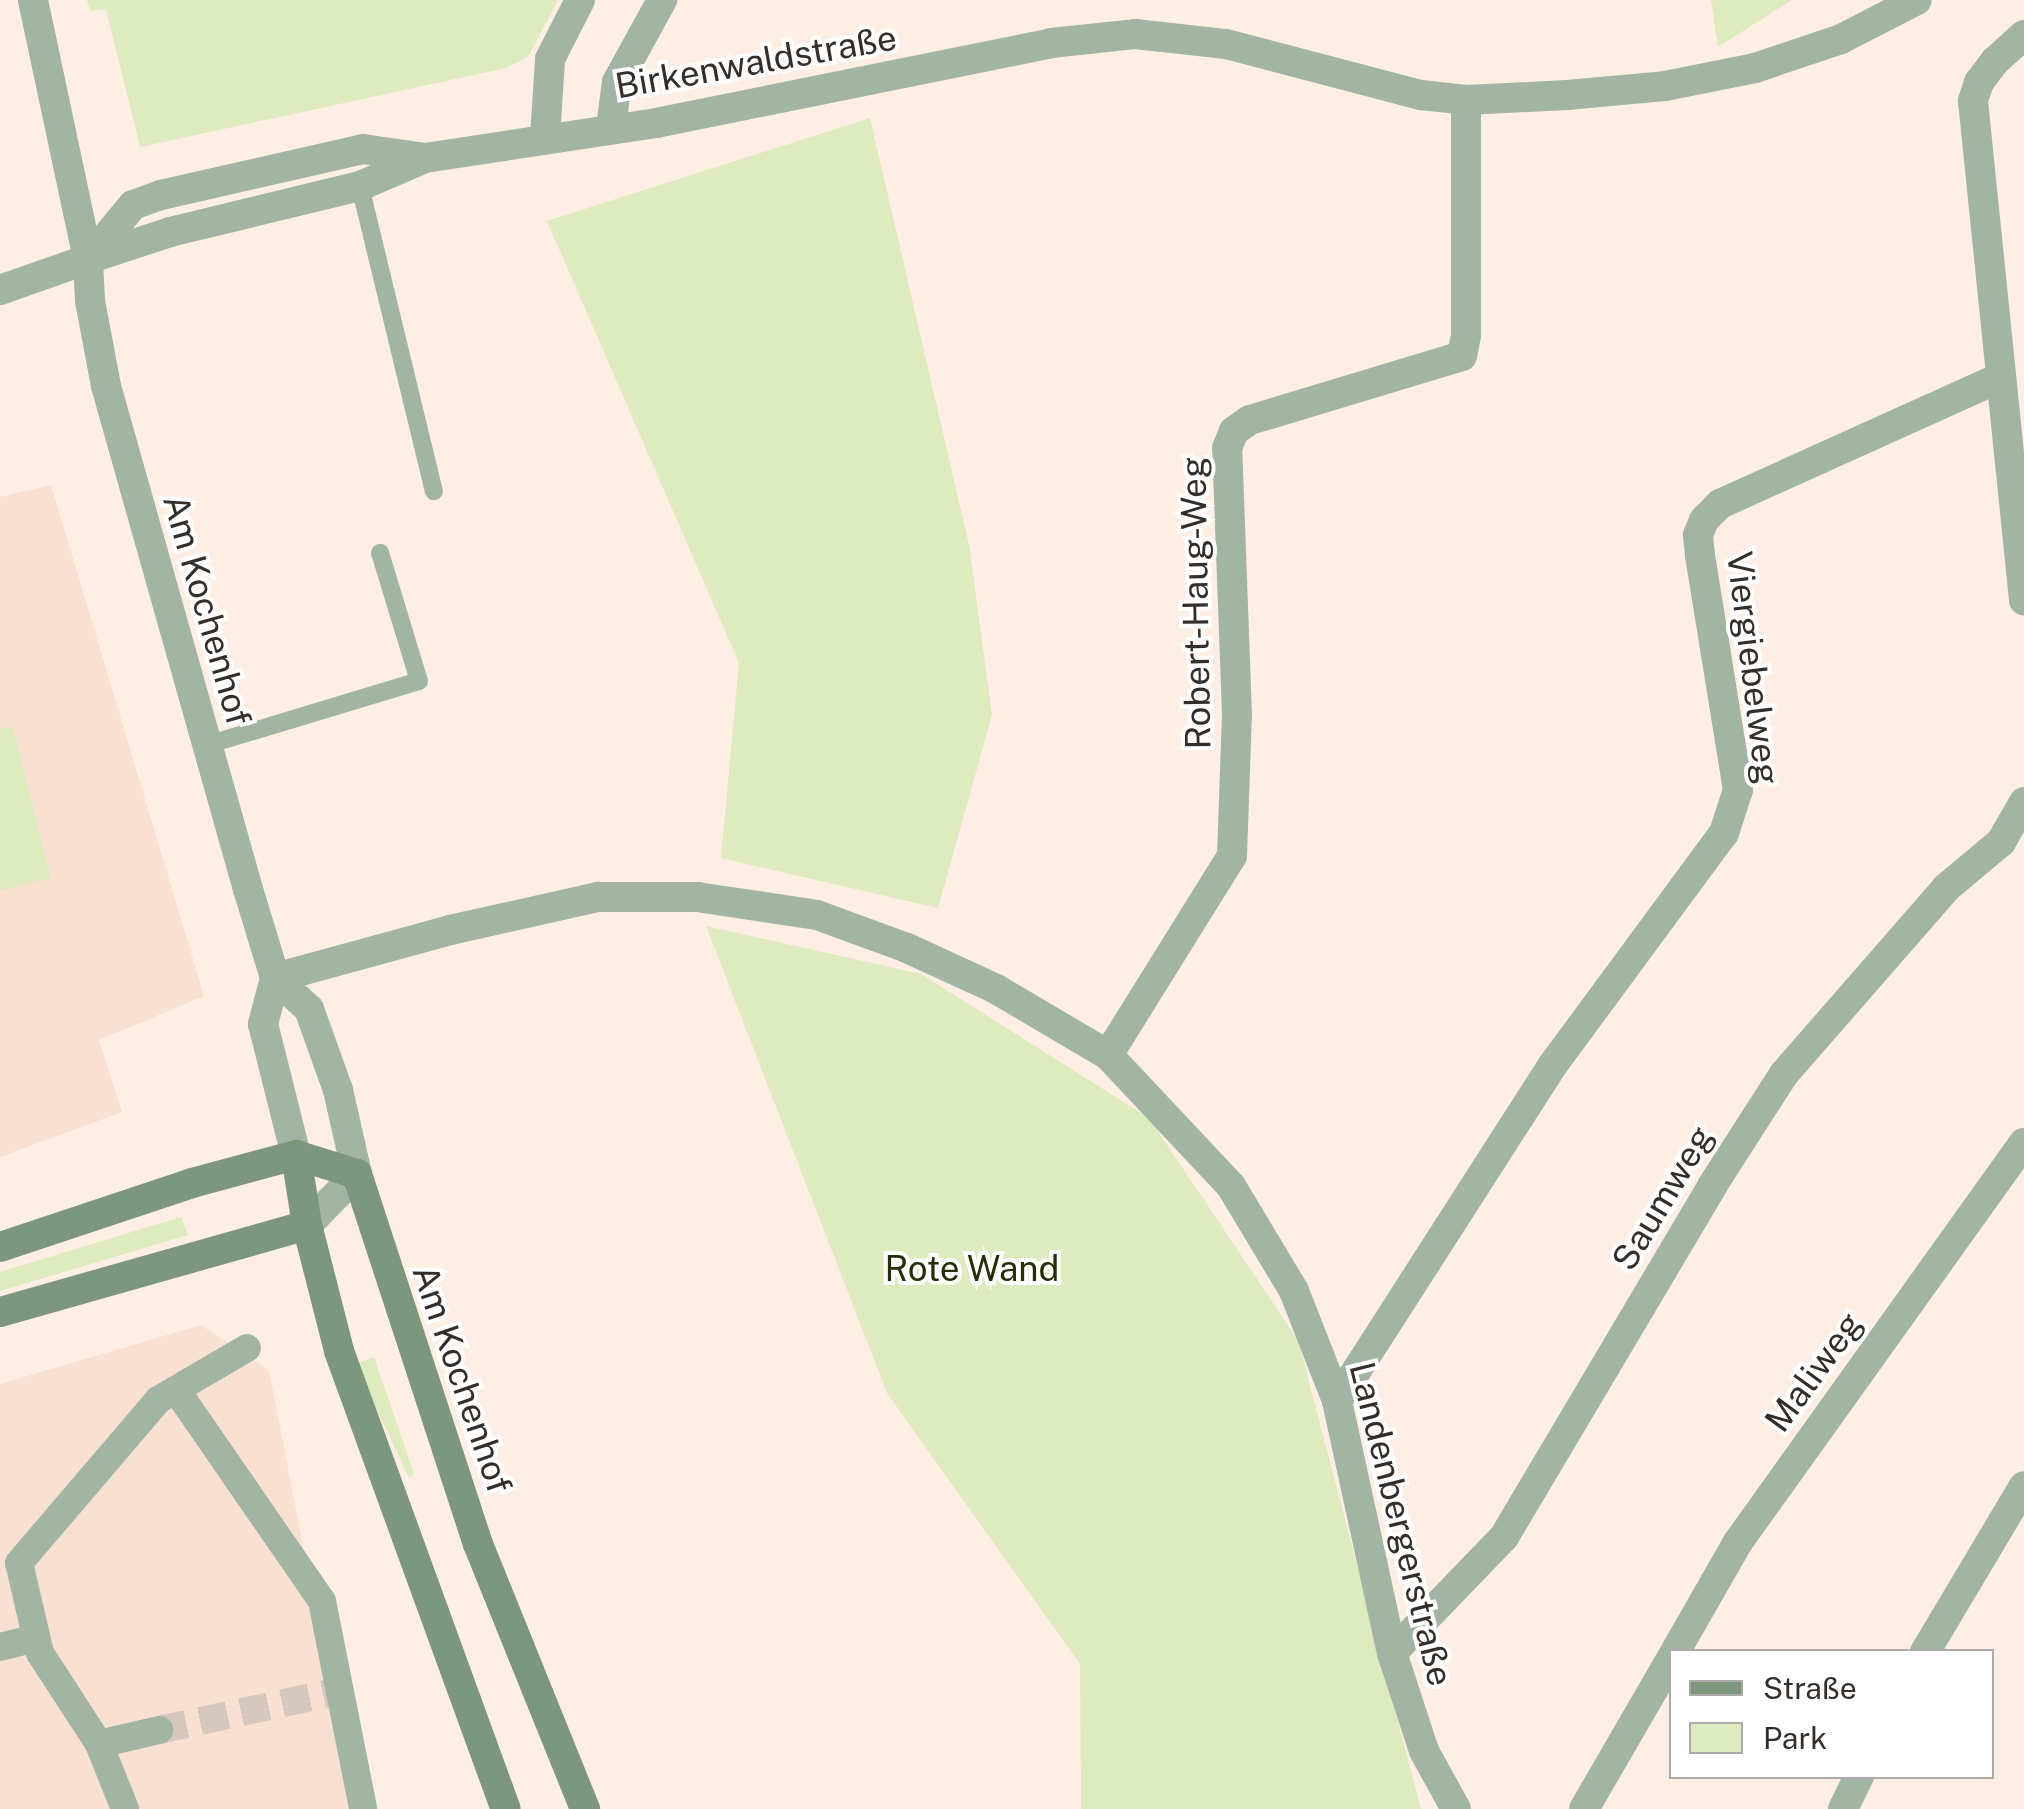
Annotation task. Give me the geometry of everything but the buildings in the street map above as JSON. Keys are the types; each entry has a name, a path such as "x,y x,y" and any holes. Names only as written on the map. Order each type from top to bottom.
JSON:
{"main road":[{"path":"0,1247 192,1183 296,1155 357,1174"},
{"name":"Am Kochenhof","path":"296,1155 307,1226 339,1351 506,1809"},
{"name":"Am Kochenhof","path":"357,1174 478,1544 584,1809"},
{"path":"0,1312 307,1226"}],"street":[{"name":"Am Kochenhof","path":"33,0 88,259 92,317 106,386 275,978 308,1009 338,1090 357,1174"},
{"path":"545,137 550,59 580,0"},
{"path":"611,127 617,82 662,0"},
{"name":"Birkenwaldstraße","path":"88,259 170,232 360,186 425,158 709,113 1051,42 1136,34 1226,44 1421,95 1466,100 1665,86 1755,68 1841,39 1917,0"},
{"path":"2024,34 1995,60 1979,82 1973,101 2024,600"},
{"name":"Robert-Haug-Weg","path":"1108,1055 1232,856 1237,714 1228,448 1234,431 1250,420 1462,356 1466,335 1466,100"},
{"name":"Birkenwaldstraße","path":"88,259 133,205 161,195 362,149 425,158"},
{"path":"0,290 88,259"},
{"name":"Viergiebelweg","path":"1338,1400 1552,1066 1724,832 1738,790 1700,555 1698,535 1704,520 1720,504 2001,377"},
{"name":"Saumweg","path":"1392,1653 1504,1537 1712,1186 1784,1074 1946,888 2001,842 2024,802"},
{"name":"Landenbergerstraße","path":"275,978 450,930 598,897 698,897 816,915 907,948 996,989 1108,1055 1231,1186 1294,1291 1338,1400 1392,1653 1424,1750 1456,1809"},
{"name":"Am Kochenhof","path":"275,978 263,1024 296,1155"},
{"name":"Maliweg","path":"1676,1649 1738,1542 2024,1143"},
{"path":"307,1226 357,1174"},
{"path":"125,1809 98,1744 40,1653 19,1563 158,1400 246,1348"},
{"path":"177,1391 322,1601 363,1809"},
{"path":"1928,1649 2024,1486"},
{"path":"0,1647 36,1638"},
{"name":"Maliweg","path":"1584,1809 1669,1661"},
{"path":"98,1744 160,1730"},
{"path":"1844,1809 1858,1779"}],"lane":[{"path":"360,186 434,491"},
{"path":"207,745 419,681 380,553"}],"shaded area":[{"path":"51,485 204,996 99,1040 122,1112 0,1157 0,497"},
{"path":"201,1325 269,1370 354,1809 0,1809 0,1384"}],"green space":[{"path":"87,0 558,0 528,57 506,68 140,147 106,9 90,11"},
{"path":"1711,0 1792,0 1718,47"},
{"path":"870,118 969,545 992,715 938,908 721,858 739,663 547,221"},
{"path":"13,726 51,878 0,891 0,729"},
{"name":"Rote Wand","path":"706,926 921,974 1149,1118 1298,1340 1421,1809 1081,1809 1080,1664 887,1393"},
{"path":"181,1217 188,1235 0,1291 0,1272"},
{"path":"374,1357 414,1474 409,1478 369,1393 360,1362"}],"tunnel":[{"path":"159,1730 340,1691"}]}
